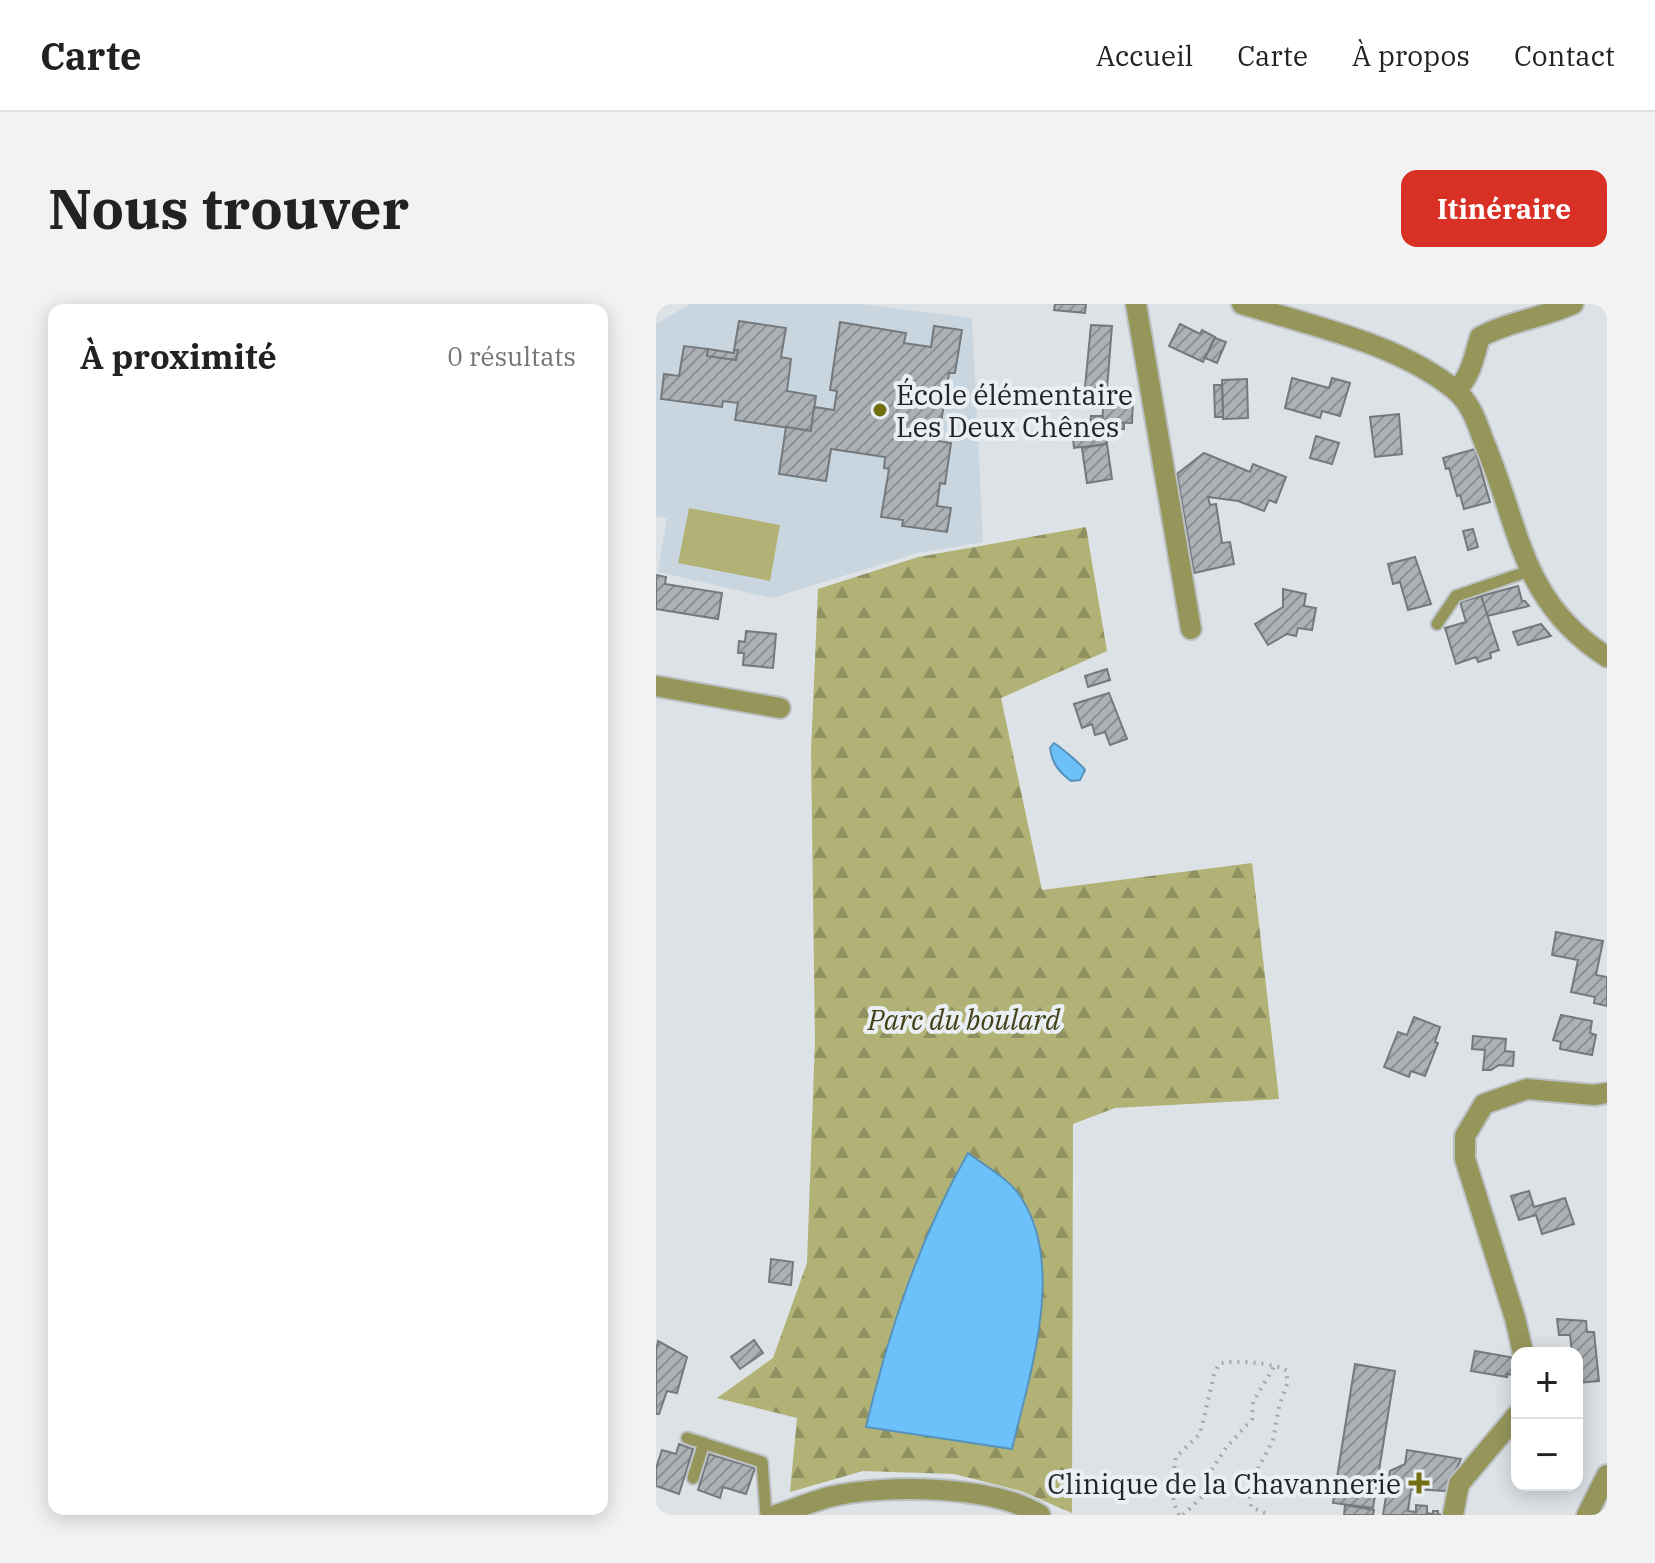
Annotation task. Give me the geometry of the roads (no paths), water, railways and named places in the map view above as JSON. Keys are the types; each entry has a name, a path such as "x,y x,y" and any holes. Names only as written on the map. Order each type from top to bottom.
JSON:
{"street":[{"path":"1136,304 1191,629"},
{"path":"1242,304 1374,346 1422,369 1456,390 1470,407 1493,462 1529,571 1555,612 1584,642 1607,657"},
{"path":"1456,390 1464,383 1480,337 1499,327 1551,314 1573,304"},
{"path":"656,686 780,708"},
{"path":"1522,1347 1465,1159 1465,1136 1484,1104 1527,1089 1594,1095 1607,1093"},
{"path":"1453,1515 1459,1484 1514,1419"},
{"path":"1587,1515 1607,1475"},
{"path":"776,1515 829,1497 866,1491 906,1490 1004,1499 1040,1515"}],"lane":[{"path":"1437,624 1456,596 1529,571"},
{"path":"687,1438 762,1462 766,1515"},
{"path":"693,1478 704,1443"}],"water":[{"path":"1054,743 1085,770 1080,780 1071,781 1056,766 1050,748"},
{"path":"968,1153 1003,1178 1020,1196 1034,1224 1041,1254 1043,1287 1040,1321 1012,1449 866,1427 907,1286 950,1186"}],"place":[{"name":"École élémentaire Les Deux Chênes","path":"880,410"},
{"name":"Clinique de la Chavannerie","path":"1419,1483"}],"park label":[{"name":"Parc du boulard","path":"964,1019"}]}
